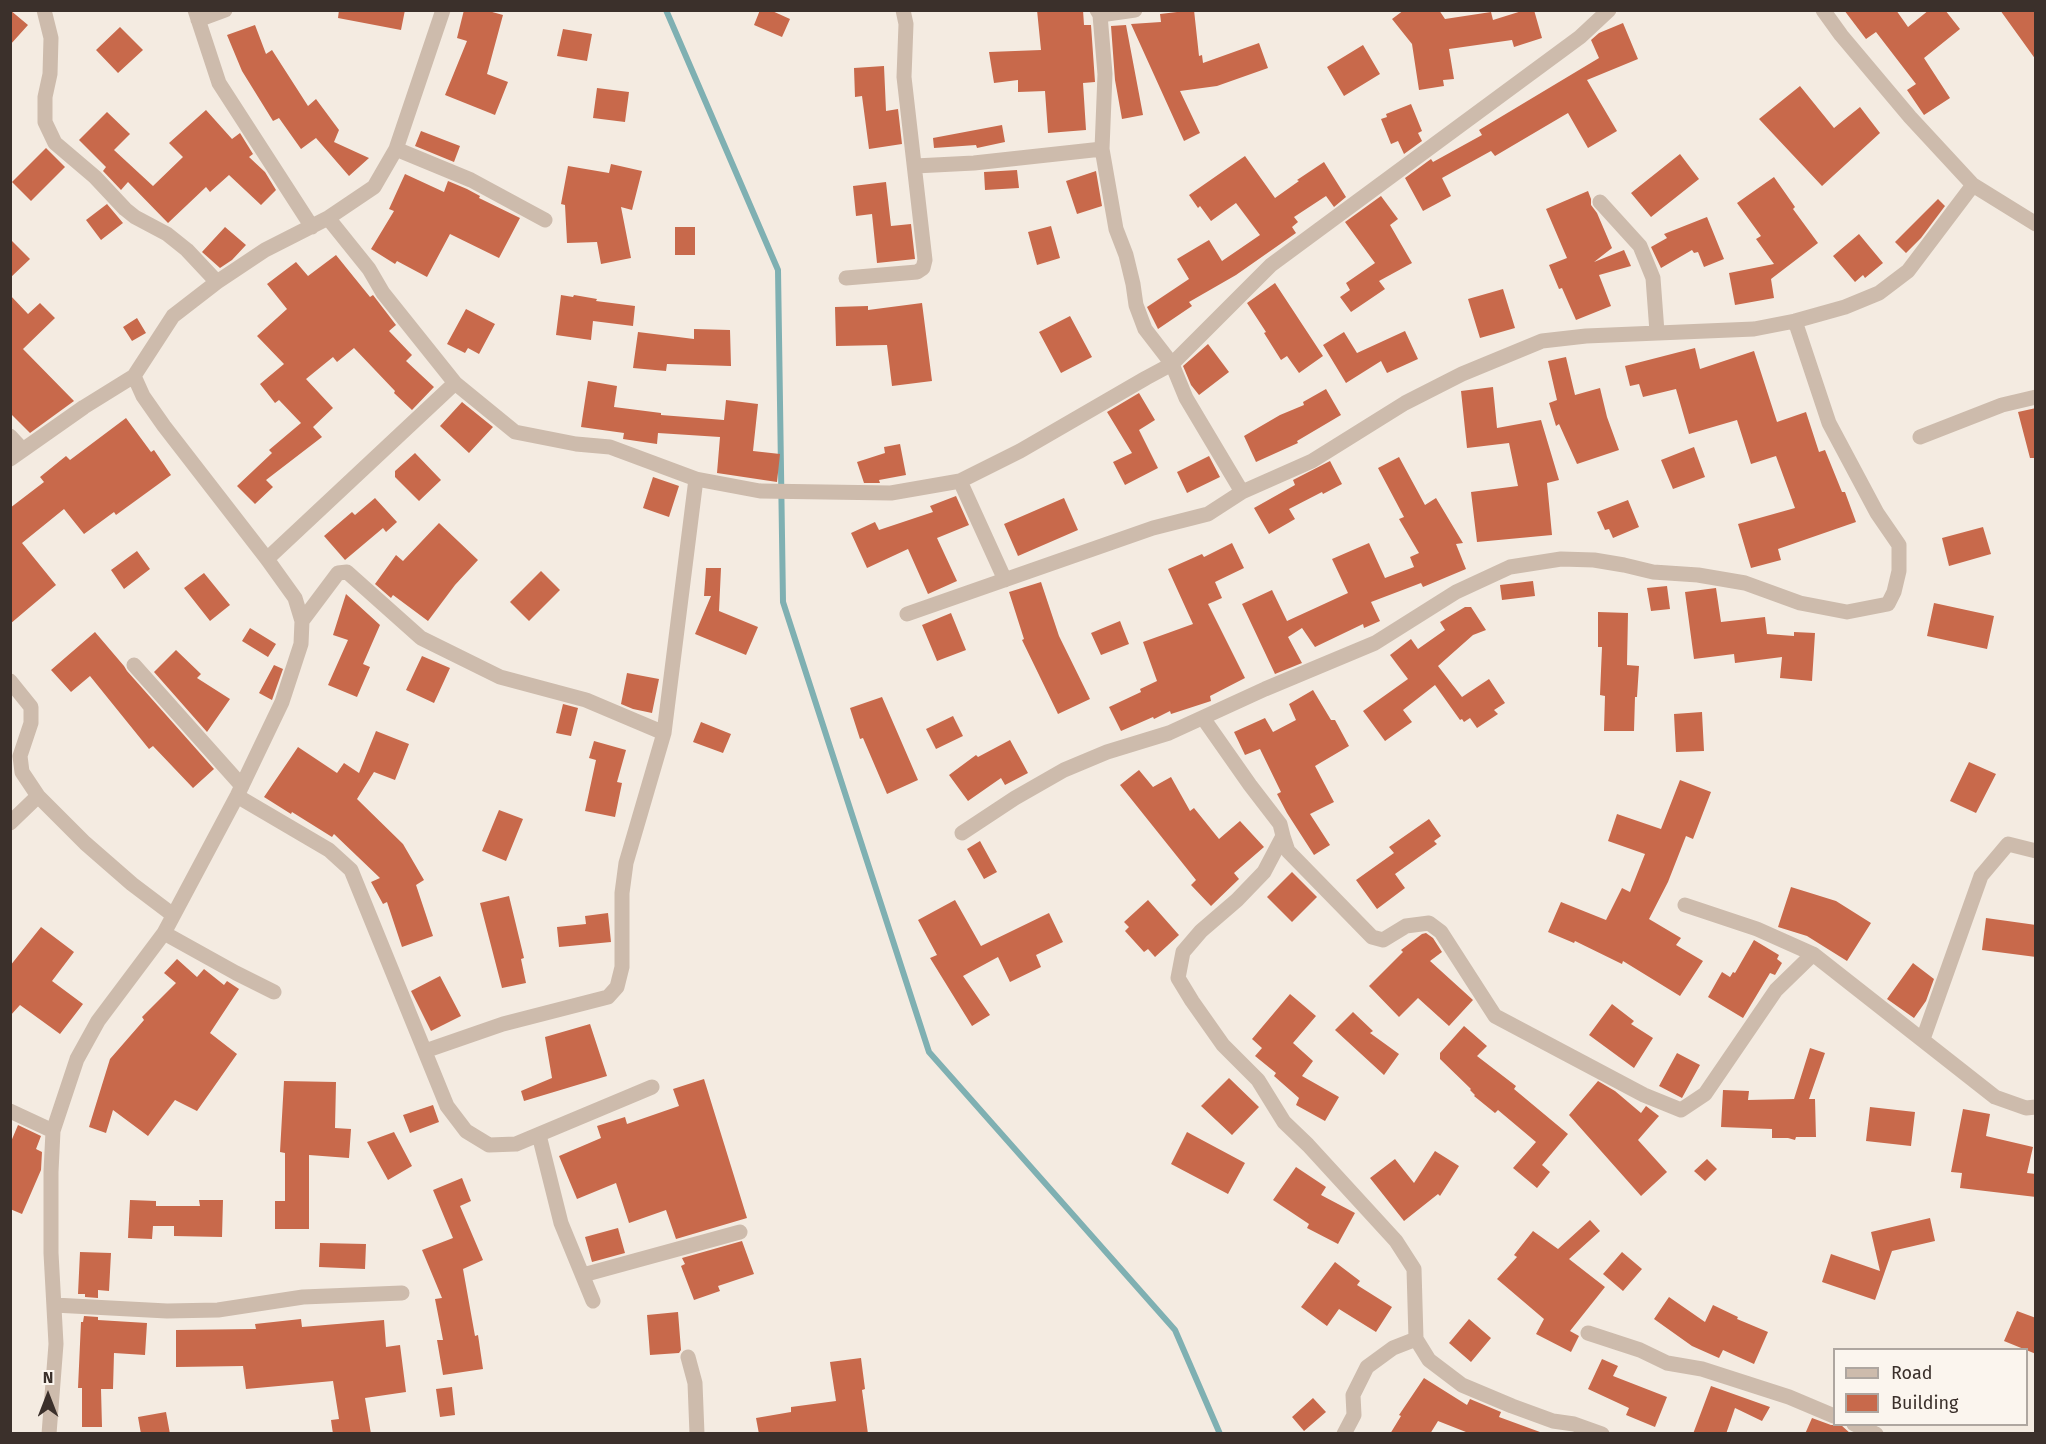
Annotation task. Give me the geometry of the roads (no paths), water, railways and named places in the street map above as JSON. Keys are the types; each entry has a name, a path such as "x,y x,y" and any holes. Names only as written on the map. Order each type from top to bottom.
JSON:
{"street":[{"path":"44,10 51,38 45,122 55,143 94,177 125,209 167,234 187,250 217,282"},
{"path":"225,10 197,15 219,82 312,227"},
{"path":"10,436 17,455 84,407 134,376 173,316 265,249 328,218 374,187 396,149 443,10"},
{"path":"846,278 917,272 923,268 925,260 904,77 906,24 903,10"},
{"path":"1135,10 1099,13 1105,74 1102,149 1116,229 1126,255 1136,305 1145,329 1172,364 1186,398 1242,492"},
{"path":"328,218 369,269 383,293 455,383 515,432 576,444 610,447 696,479 760,491 891,493 960,481 1020,451 1172,364 1271,264 1580,37 1609,10"},
{"path":"1823,10 1841,35 1910,117 1973,185 2036,224"},
{"path":"396,149 471,180 545,220"},
{"path":"915,166 974,163 1102,149"},
{"path":"907,614 1153,528 1208,514 1242,492 1312,461 1405,403 1453,379 1542,341 1586,336 1754,329 1795,321 1845,307 1879,293 1908,271 1973,185"},
{"path":"1600,202 1640,246 1653,278 1657,332"},
{"path":"962,832 1064,770 1107,752 1169,733 1265,688 1375,643 1456,592 1510,567 1561,559 1594,560 1653,572 1698,575 1745,584 1800,603 1847,612 1888,604 1894,592 1899,571 1899,546 1877,513 1828,423 1795,321"},
{"path":"49,1434 56,1344 51,1253 53,1131 77,1059 98,1021 164,933 239,791 282,702 301,644 302,621 295,598 164,426 143,396 134,376"},
{"path":"267,559 455,383"},
{"path":"1920,437 2002,405 2036,397"},
{"path":"425,1051 503,1024 608,997 617,987 622,967 622,893 626,863 664,733 696,479"},
{"path":"960,481 1005,580"},
{"path":"302,621 338,573 347,572 421,638 500,677 586,700 664,733"},
{"path":"134,665 239,791 330,850 351,870 447,1106 466,1131 489,1145 516,1144 652,1087"},
{"path":"10,681 31,707 31,723 20,756 21,772 38,796 85,843 132,884 173,915"},
{"path":"1203,718 1280,824 1288,851 1372,937 1383,939 1406,926 1429,923 1441,933 1495,1016 1644,1095 1681,1110 1706,1094 1776,990 1813,954"},
{"path":"10,823 38,796"},
{"path":"1283,836 1264,872 1237,900 1201,931 1183,952 1179,978 1223,1045 1258,1080 1284,1122 1396,1241 1414,1269 1416,1339 1429,1360 1462,1385 1550,1427 1574,1424 1602,1434"},
{"path":"1923,1040 1981,876 2008,844 2036,850"},
{"path":"1685,905 1757,929 1813,954 1995,1097 2026,1108 2036,1107"},
{"path":"164,933 274,992"},
{"path":"10,1111 53,1131"},
{"path":"539,1135 561,1223 593,1301"},
{"path":"583,1275 740,1232"},
{"path":"54,1305 167,1311 218,1310 303,1298 402,1293"},
{"path":"1588,1333 1640,1350 1667,1363 1702,1369 1789,1397 1833,1416"},
{"path":"1344,1434 1354,1415 1353,1395 1367,1367 1393,1348 1416,1339"},
{"path":"688,1357 696,1383 697,1434"},
{"path":"1856,1426 1876,1434"}],"waterway":[{"path":"666,10 778,270 783,602 929,1052 1175,1330 1220,1434"}]}
